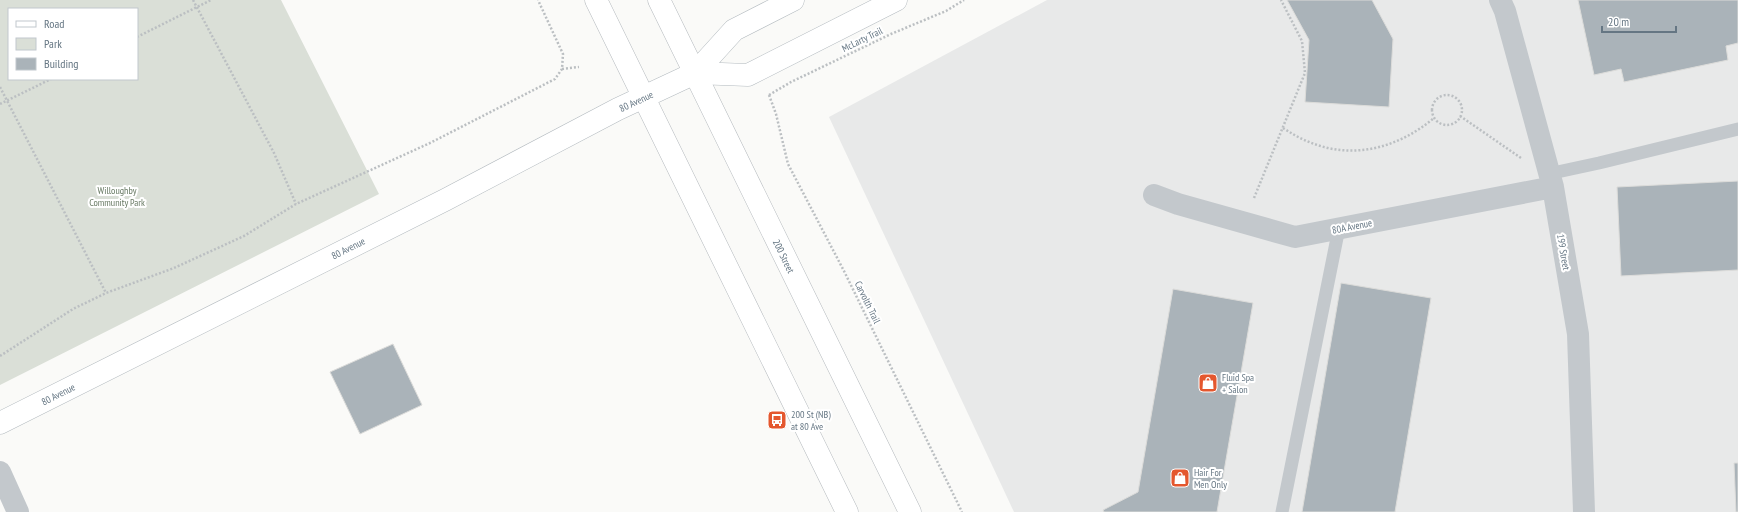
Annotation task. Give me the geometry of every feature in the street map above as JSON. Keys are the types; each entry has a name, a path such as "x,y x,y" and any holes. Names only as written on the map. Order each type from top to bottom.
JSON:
{"main road":[{"path":"596,0 847,512"},
{"name":"200 Street","path":"659,0 910,512"},
{"name":"80 Avenue","path":"0,423 445,200 644,97 695,73 734,30 793,0"},
{"name":"80 Avenue","path":"695,73 748,75 896,0"}],"street":[{"name":"199 Street","path":"1500,0 1505,11 1550,180 1578,334 1584,512"},
{"name":"80A Avenue","path":"1154,195 1178,204 1295,237 1550,180"},
{"path":"0,472 18,512"}],"lane":[{"path":"1550,180 1599,163 1738,129"},
{"path":"1282,512 1339,228"}],"path":[{"path":"193,0 274,153 296,204"},
{"path":"138,36 211,0"},
{"path":"0,356 74,309 106,293 174,268 219,248 244,236 296,204 437,139 555,79 562,69 563,54 538,0"},
{"name":"McLarty Trail","path":"769,95 791,82 891,34 946,11 964,0"},
{"path":"1254,198 1305,73 1302,41 1281,0"},
{"path":"562,69 579,67"},
{"path":"0,104 49,80"},
{"path":"0,87 106,293"},
{"name":"Carvolth Trail","path":"769,95 776,114 788,164 844,271 962,512"},
{"path":"1445,96 1454,98 1458,101 1462,111 1454,123 1445,125 1441,124 1434,118 1432,109 1433,105 1440,97 1445,96"},
{"path":"1460,116 1523,159"},
{"path":"1283,128 1308,142 1330,149 1354,151 1384,147 1407,138 1434,118"}],"shaded area":[{"path":"1047,0 1738,0 1738,512 1014,512 829,117"}],"green space":[{"name":"Willoughby Community Park","path":"0,0 281,0 379,194 0,385"}],"building":[{"path":"1287,0 1372,0 1393,39 1389,107 1305,102 1309,40"},
{"path":"1578,0 1738,0 1738,43 1726,46 1728,60 1624,82 1621,69 1594,75"},
{"path":"1738,181 1738,270 1621,276 1617,187"},
{"path":"1341,283 1431,298 1395,512 1302,512"},
{"path":"1173,289 1253,303 1217,512 1104,512 1103,510 1138,492"},
{"path":"393,344 422,405 360,434 330,372"},
{"path":"1734,463 1738,463 1738,512 1736,512"}],"place":[{"name":"Fluid Spa + Salon","path":"1208,383"},
{"name":"200 St (NB) at 80 Ave","path":"777,420"},
{"name":"Hair For Men Only","path":"1180,478"}]}
